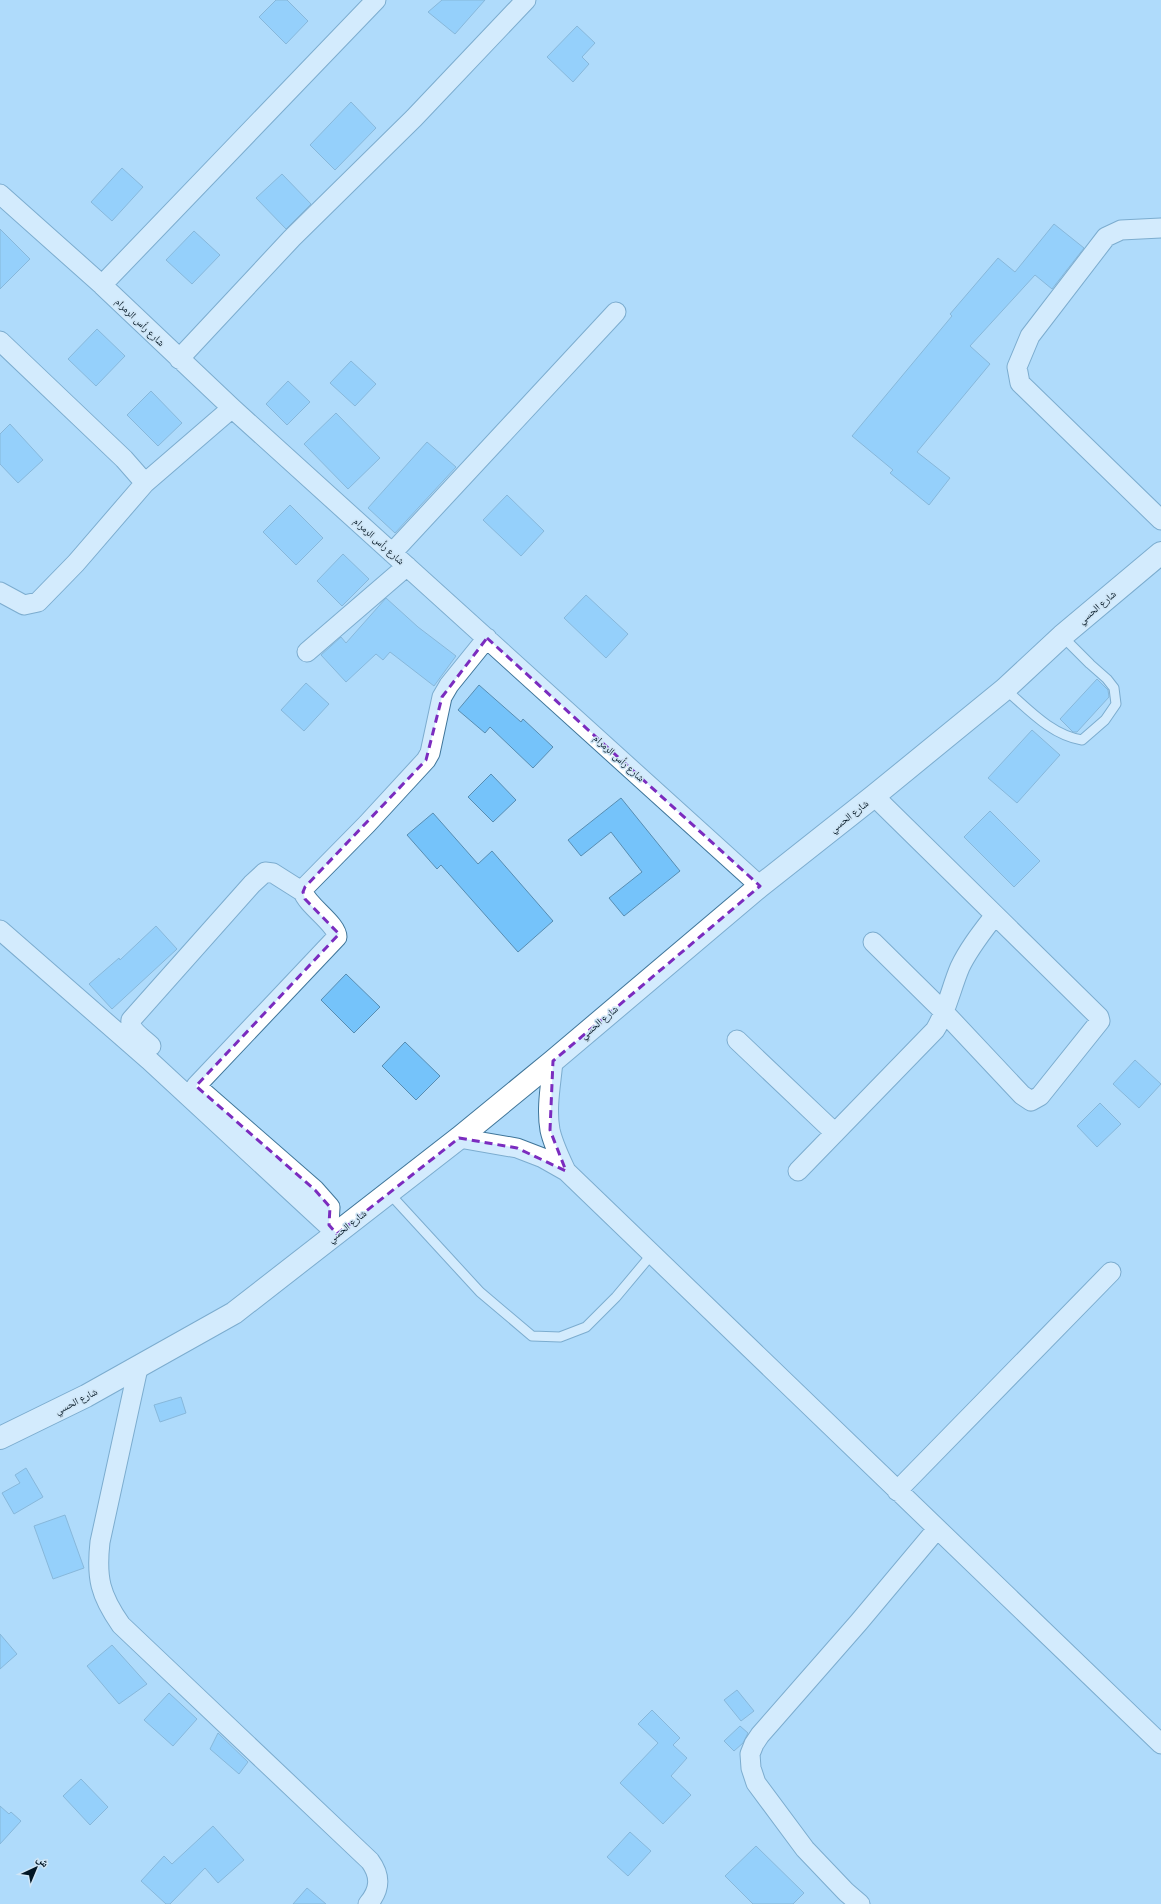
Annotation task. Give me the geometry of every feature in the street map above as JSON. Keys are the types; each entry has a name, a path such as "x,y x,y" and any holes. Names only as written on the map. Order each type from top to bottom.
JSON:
{"street":[{"path":"102,285 376,0"},
{"path":"179,359 292,238 414,118 526,0"},
{"name":"شارع رأس الرمرام","path":"0,194 102,285 232,408 760,886"},
{"path":"1161,228 1121,230 1106,237 1030,336 1017,367 1020,383 1161,520"},
{"path":"392,553 616,312"},
{"path":"4,351 124,459 145,483"},
{"path":"0,592 24,605 38,602 76,563 145,483 232,408"},
{"name":"شارع الحسي","path":"0,1438 86,1396 138,1368 234,1312 333,1229 388,1193 459,1138 553,1061 760,886 874,796 1005,689 1062,636 1161,553"},
{"path":"307,652 407,566"},
{"path":"303,892 305,887 426,760 430,753 442,697 449,685 487,638"},
{"path":"873,942 944,1012 1022,1095 1031,1101 1040,1096 1100,1021 1098,1017 874,796"},
{"path":"196,1086 337,937 334,930 306,899 303,892 273,872 265,872 252,884 131,1020 130,1024 153,1056 196,1086 315,1190 330,1207 333,1229"},
{"path":"798,1171 936,1030 961,966 976,939 994,915"},
{"path":"0,930 153,1056 333,1229"},
{"path":"737,1040 835,1133"},
{"path":"553,1061 549,1106 550,1130 556,1150 566,1171"},
{"path":"459,1138 517,1148 543,1158 566,1171 1161,1744"},
{"path":"898,1491 1111,1272"},
{"path":"138,1368 100,1542 98,1564 100,1586 108,1607 126,1630 370,1861 375,1867 378,1882 374,1897 368,1904"},
{"path":"860,1904 846,1892 805,1850 756,1783 751,1768 750,1754 760,1735 859,1622 937,1529"}],"lane":[{"path":"1005,689 1048,727 1070,738 1082,740 1105,720 1116,704 1114,688 1107,679 1062,636"},
{"path":"388,1193 480,1292 532,1336 560,1337 586,1327 616,1297 652,1254"}],"highlighted area":[{"path":"487,638 760,886 553,1061 550,1130 566,1171 517,1148 459,1138 337,1234 329,1225 330,1207 315,1190 196,1086 339,934 305,899 303,892 305,887 426,760 442,697"}],"building":[{"path":"276,0 287,0 308,21 286,44 259,17"},
{"path":"442,0 485,0 455,34 428,12"},
{"path":"577,26 595,43 582,57 589,64 573,82 547,57"},
{"path":"351,102 376,128 335,170 310,145"},
{"path":"122,168 143,187 112,221 91,202"},
{"path":"282,174 311,204 286,229 256,198"},
{"path":"1054,224 1084,248 1052,289 1035,275 970,346 990,364 917,452 950,478 929,505 890,473 893,470 852,436 952,316 950,314 998,258 1015,272"},
{"path":"0,229 30,259 0,289"},
{"path":"194,231 220,255 192,284 166,260"},
{"path":"97,329 125,356 96,386 68,359"},
{"path":"351,361 376,384 355,406 330,383"},
{"path":"288,381 310,402 287,425 266,404"},
{"path":"151,391 182,423 158,446 127,415"},
{"path":"336,413 380,458 348,489 304,444"},
{"path":"10,424 43,460 18,483 0,464 0,434"},
{"path":"427,442 456,467 395,533 368,508"},
{"path":"507,495 544,531 521,556 483,520"},
{"path":"290,505 323,538 296,565 263,532"},
{"path":"343,554 369,579 342,606 317,581"},
{"path":"586,595 628,634 606,658 564,618"},
{"path":"386,598 418,627 456,656 434,686 390,652 383,660 376,654 346,682 321,655 341,637 346,643"},
{"path":"1097,679 1108,690 1109,697 1077,732 1073,732 1060,719"},
{"path":"306,683 329,704 304,731 281,710"},
{"path":"479,685 521,722 523,719 553,747 533,768 490,727 485,733 458,710"},
{"path":"1032,730 1060,755 1017,803 988,778"},
{"path":"491,774 516,800 493,822 468,797"},
{"path":"621,798 680,871 624,916 609,898 642,872 611,832 581,856 568,840"},
{"path":"990,811 1040,861 1014,887 964,837"},
{"path":"433,813 478,864 492,851 553,921 518,952 441,865 437,869 407,835"},
{"path":"156,926 177,949 112,1009 89,984 119,958 120,960"},
{"path":"346,974 380,1007 354,1033 321,1000"},
{"path":"405,1042 440,1076 416,1100 382,1066"},
{"path":"1135,1060 1161,1084 1139,1108 1113,1084"},
{"path":"1100,1103 1121,1124 1097,1147 1077,1126"},
{"path":"181,1397 186,1413 160,1422 154,1405"},
{"path":"26,1468 43,1497 14,1514 2,1493 20,1483 15,1475"},
{"path":"65,1515 84,1568 53,1579 34,1526"},
{"path":"0,1634 17,1654 0,1669"},
{"path":"112,1645 147,1684 119,1704 87,1666"},
{"path":"737,1690 754,1711 741,1721 724,1700"},
{"path":"169,1693 197,1719 173,1746 144,1720"},
{"path":"652,1710 680,1738 673,1745 687,1758 671,1776 691,1795 663,1824 620,1783 658,1743 638,1724"},
{"path":"740,1726 748,1733 743,1743 734,1751 724,1741"},
{"path":"218,1733 248,1762 239,1774 210,1749"},
{"path":"81,1779 108,1807 90,1825 63,1796"},
{"path":"0,1806 9,1814 11,1812 21,1821 0,1844"},
{"path":"213,1826 244,1860 218,1883 205,1868 170,1904 166,1904 141,1881 164,1856 172,1864"},
{"path":"630,1832 651,1851 628,1876 607,1857"},
{"path":"756,1846 804,1893 793,1904 753,1904 725,1876"},
{"path":"307,1888 326,1904 293,1904"}]}
